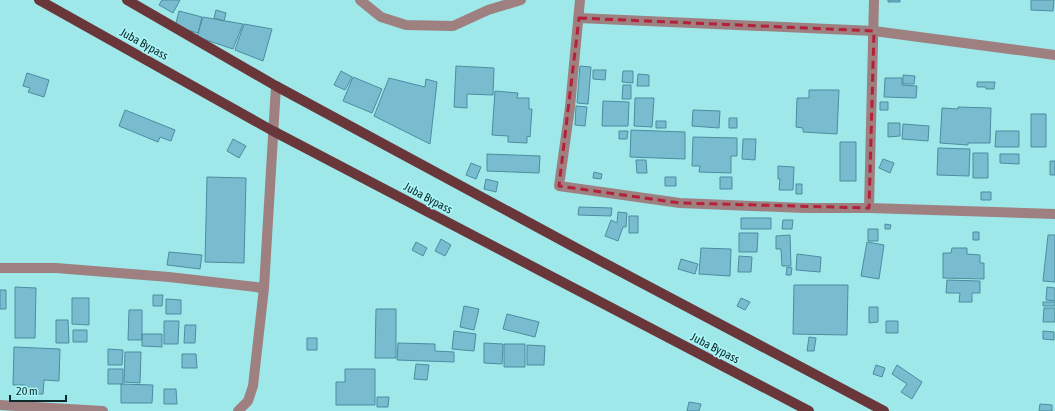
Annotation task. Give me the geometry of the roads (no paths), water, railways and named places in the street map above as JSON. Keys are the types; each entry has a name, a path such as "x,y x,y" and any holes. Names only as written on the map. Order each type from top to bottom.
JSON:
{"main road":[{"name":"Juba Bypass","path":"40,0 273,132 809,411"},
{"name":"Juba Bypass","path":"127,0 276,86 884,411"}],"street":[{"path":"360,0 381,18 406,25 453,26 488,10 521,0"},
{"path":"580,0 570,106 559,186 680,203 804,208 869,208 1055,214"},
{"path":"869,208 874,0"},
{"path":"578,18 874,31 1055,55"},
{"path":"238,411 248,401 253,386 264,288 276,86"},
{"path":"0,268 56,268 169,276 264,288"},
{"path":"0,404 103,411"}]}
